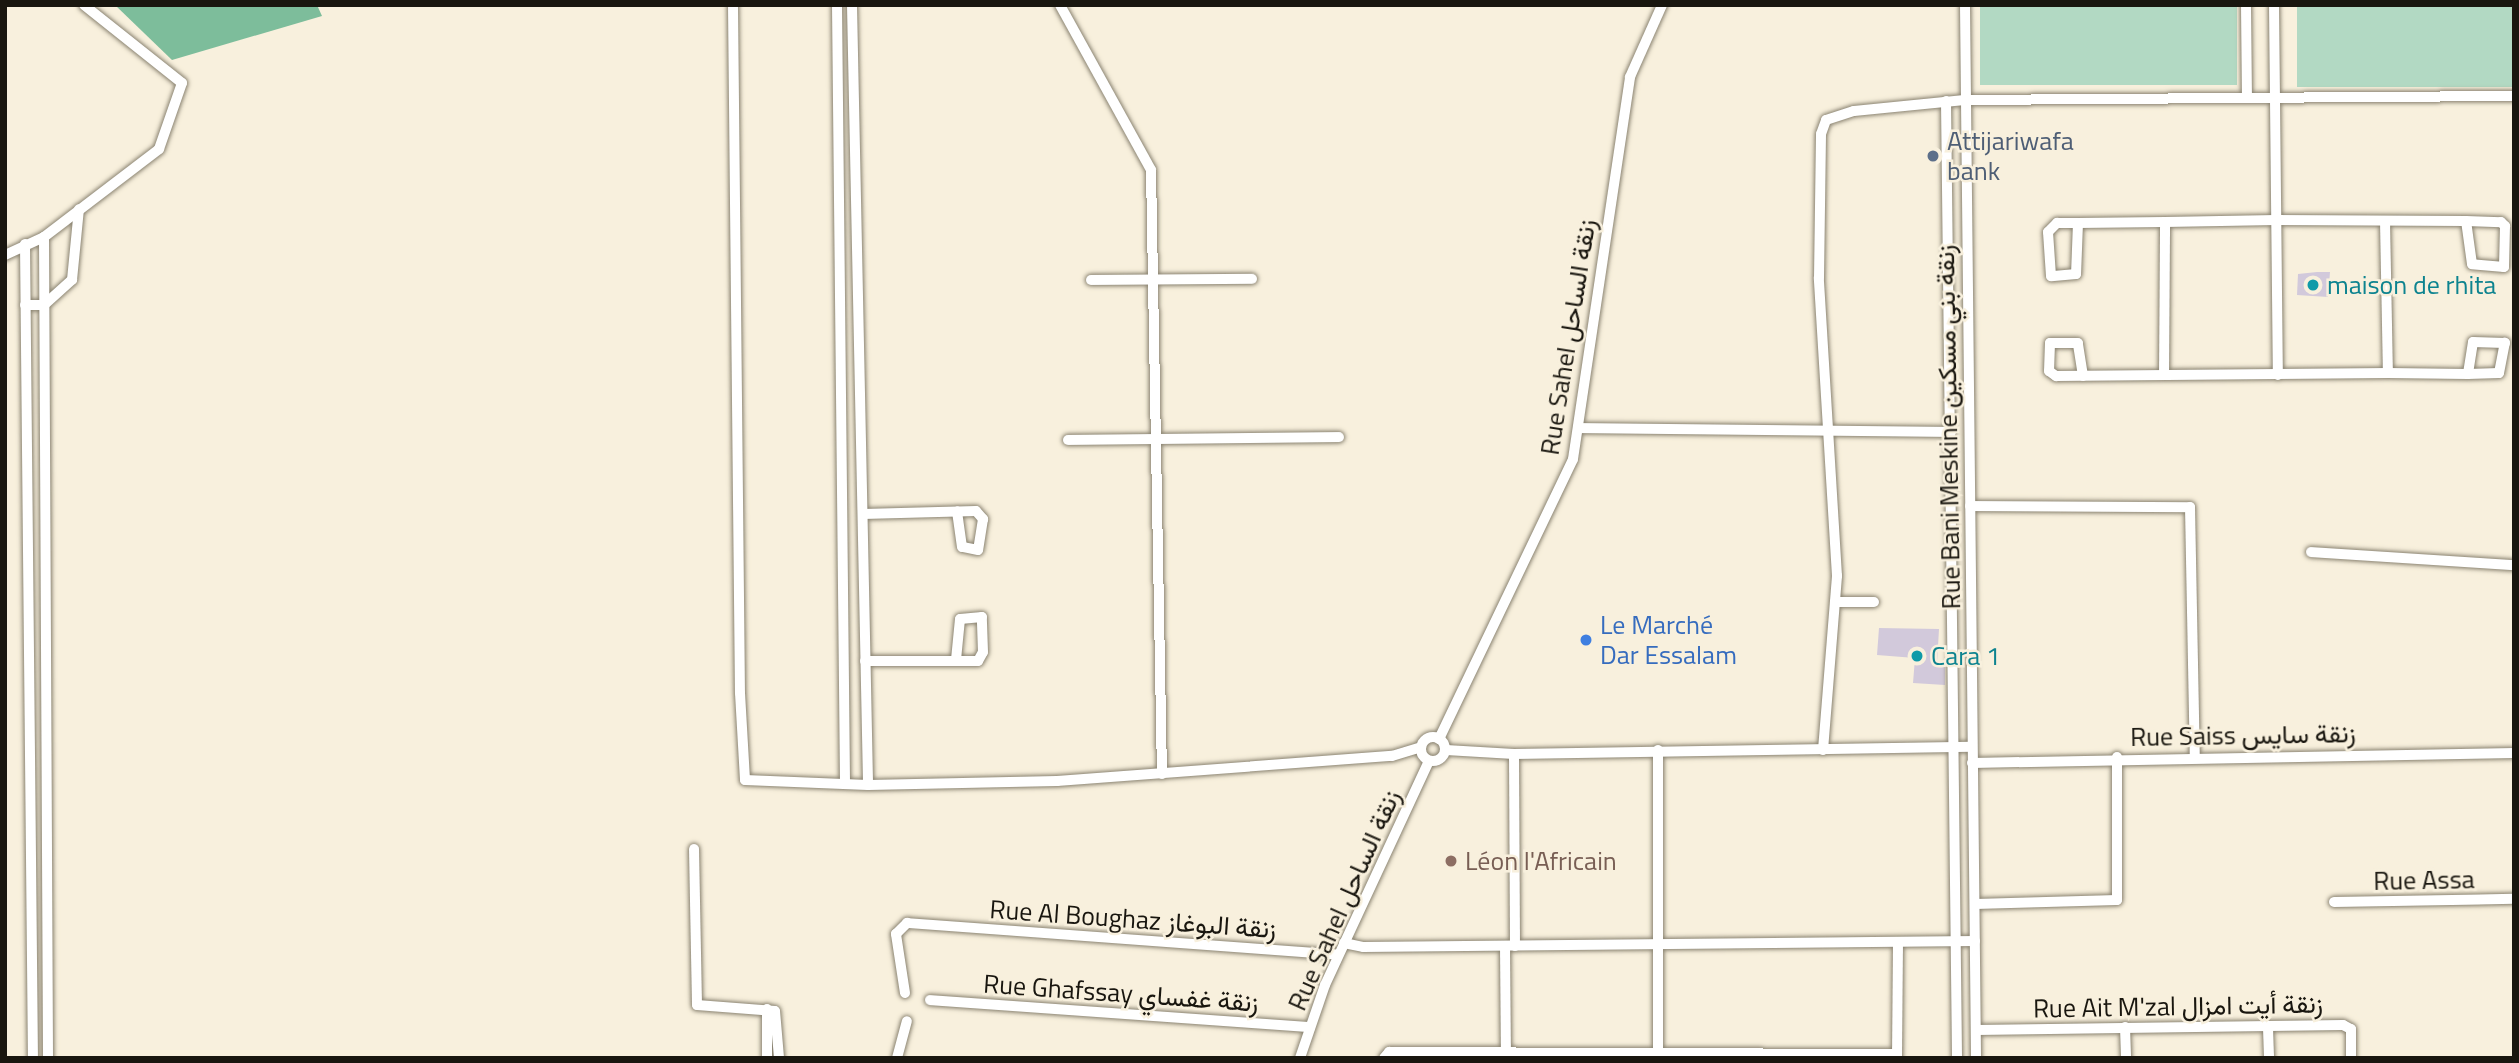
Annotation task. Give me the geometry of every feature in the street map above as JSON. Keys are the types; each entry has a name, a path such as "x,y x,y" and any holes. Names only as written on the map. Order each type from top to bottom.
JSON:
{"street":[{"path":"5,256 44,237 159,149 182,83 84,5"},
{"path":"733,5 743,774 753,783 868,785 1162,774 1392,756 1422,747 1428,739 1439,739 1446,750"},
{"path":"837,5 845,784"},
{"path":"852,5 868,785"},
{"path":"1060,5 1151,170 1158,439 1162,774"},
{"name":"Rue Sahel زنقة الساحل","path":"1439,739 1568,471 1578,428 1630,77 1662,5"},
{"name":"Rue Bani Meskine زنقة بني مسكين","path":"1965,5 1976,1058"},
{"path":"2246,5 2247,98"},
{"path":"2274,5 2278,375"},
{"path":"1823,750 1837,554 1825,429 1819,278 1823,127 1843,113 1964,100 2514,96"},
{"path":"1946,101 1952,748 1957,941 1956,1058"},
{"path":"25,305 44,305 66,287 76,269 79,209"},
{"path":"2078,223 2076,274 2051,276 2049,229 2078,223 2276,220 2466,221 2504,224 2504,267 2472,264 2466,221"},
{"path":"2385,221 2388,373"},
{"path":"2164,375 2165,222"},
{"path":"44,237 48,1058"},
{"path":"25,244 28,768 33,1058"},
{"path":"1091,279 1252,279"},
{"path":"2083,376 2078,343 2050,343 2050,374 2083,376 2388,373 2468,374 2499,373 2505,344 2473,342 2468,374"},
{"path":"1578,428 1951,432"},
{"path":"1068,440 1339,437"},
{"path":"842,451 863,452"},
{"path":"1970,506 2190,507 2195,757"},
{"path":"863,514 957,511"},
{"path":"2311,552 2514,565"},
{"path":"1835,602 1874,602"},
{"path":"865,661 956,660 982,657 982,617 960,619 956,660"},
{"path":"27,644 46,643"},
{"path":"1422,747 1429,761 1441,759 1446,750"},
{"path":"1446,750 1514,754 1972,747"},
{"path":"1658,750 1655,944 1658,1056"},
{"name":"Rue Saiss زنقة سايس","path":"1972,763 2117,757 2514,753"},
{"path":"1506,1055 1514,754"},
{"path":"1975,904 2117,900 2117,757"},
{"name":"Rue Sahel زنقة الساحل","path":"1300,1058 1338,955 1429,761"},
{"path":"28,768 47,768"},
{"path":"694,849 697,1005 767,1009 779,1016 779,1058"},
{"name":"Rue Assa","path":"2334,902 2514,899"},
{"name":"Rue Al Boughaz زنقة البوغاز","path":"905,993 897,930 903,924 1338,955"},
{"path":"1344,943 1510,946 1975,941"},
{"path":"1384,1058 1389,1052 1420,1056 1546,1057 1897,1056 1898,942"},
{"path":"32,983 48,982"},
{"name":"Rue Ghafssay زنقة غفساي","path":"930,1000 1310,1027"},
{"path":"767,1009 767,1058"},
{"path":"897,1058 907,1021"},
{"name":"Rue Ait M'zal زنقة أيت امزال","path":"1976,1030 2348,1026 2351,1058"},
{"path":"2125,1027 2126,1058"},
{"path":"2269,1028 2269,1058"}],"green space":[{"path":"115,5 317,5 322,16 172,60"},
{"path":"1980,5 2237,5 2237,85 1980,85"},
{"path":"2297,5 2514,5 2514,87 2297,87"}],"building":[{"name":"maison de rhita","path":"2330,272 2328,297 2297,295 2298,274"},
{"name":"Cara 1","path":"1879,628 1939,629 1937,664 1945,664 1945,685 1913,683 1915,658 1877,655"}],"place":[{"name":"Attijariwafa bank","path":"1933,156"},
{"name":"maison de rhita","path":"2313,285"},
{"name":"Le Marché Dar Essalam","path":"1586,640"},
{"name":"Cara 1","path":"1917,656"},
{"name":"Léon l'Africain","path":"1451,861"}]}
